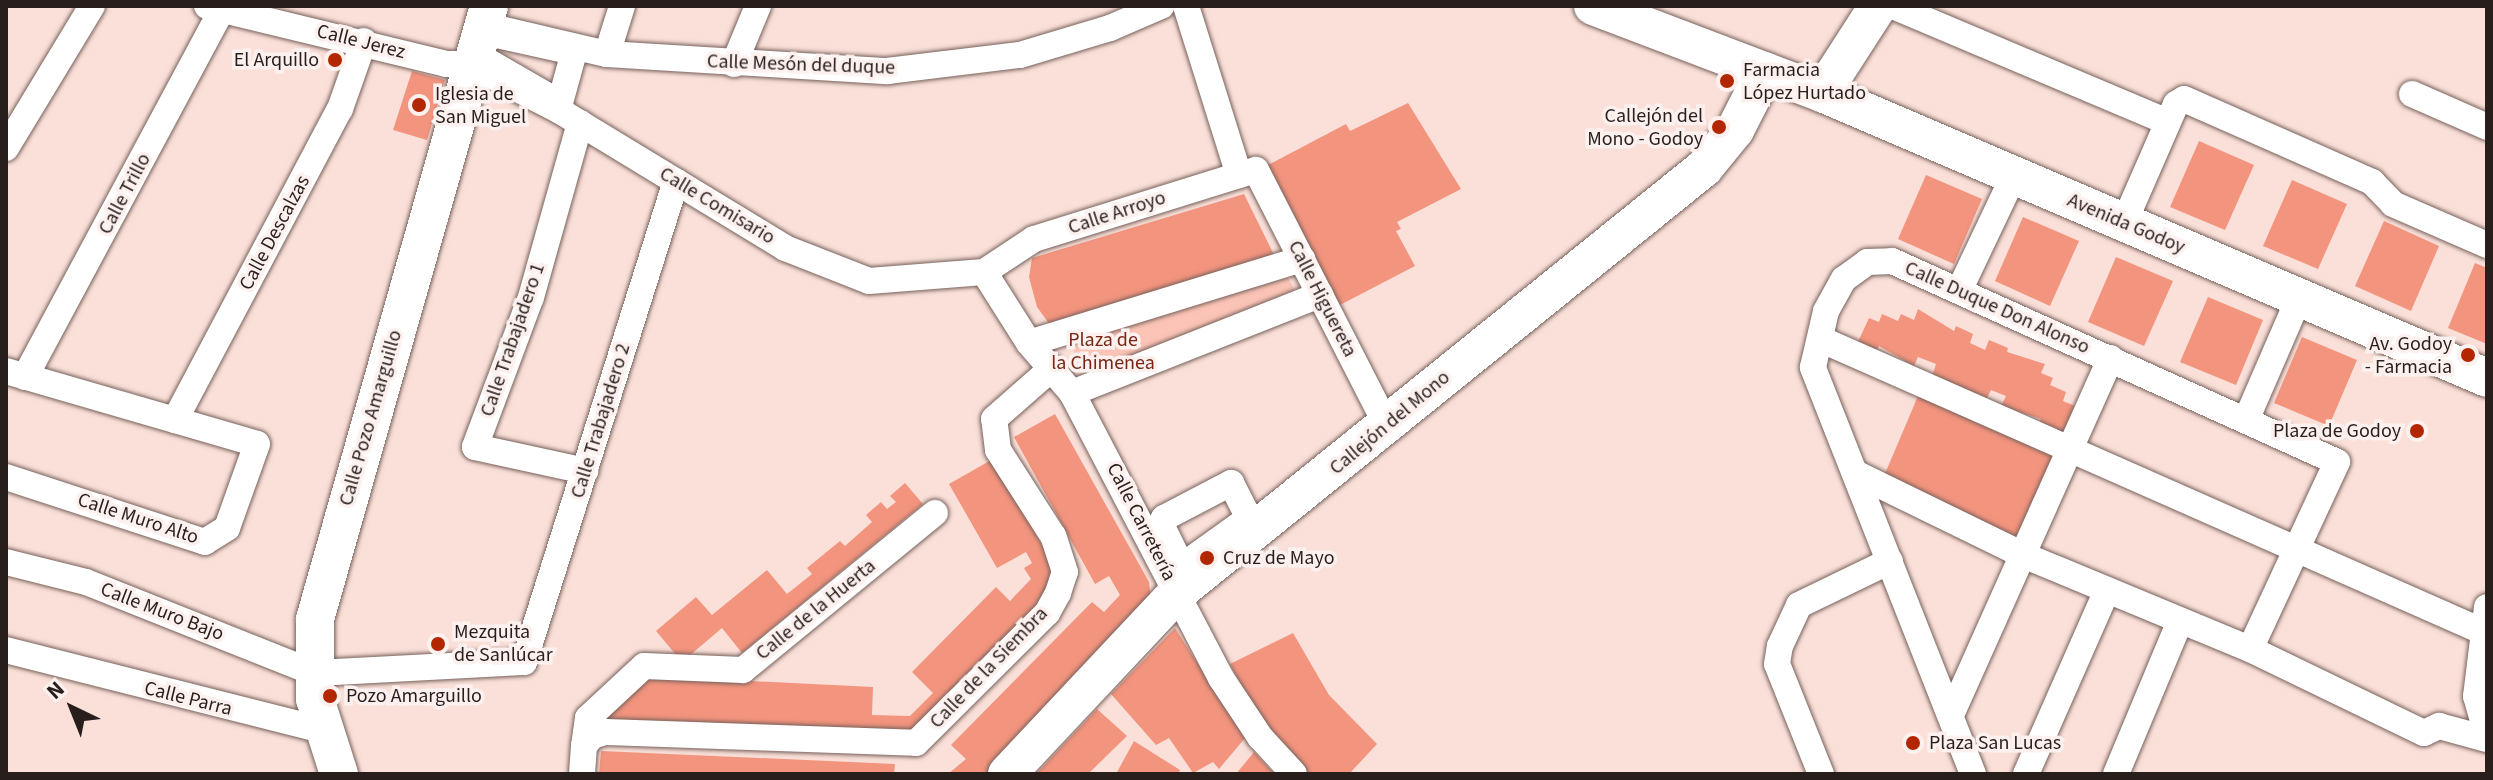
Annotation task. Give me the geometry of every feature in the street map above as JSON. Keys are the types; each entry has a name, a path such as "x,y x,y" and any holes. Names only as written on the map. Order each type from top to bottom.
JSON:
{"street":[{"path":"6,148 92,6"},
{"path":"607,54 622,6"},
{"path":"734,64 758,6"},
{"name":"Calle Mesón del duque","path":"480,38 607,54 887,71 1020,55 1110,28 1161,6"},
{"name":"Calle Higuereta","path":"1186,6 1248,173 1302,259 1388,428"},
{"name":"Avenida Godoy","path":"1593,6 1822,93 2487,378"},
{"path":"1822,93 1878,6"},
{"path":"1893,6 2167,122"},
{"name":"Calle Jerez","path":"218,7 364,41 446,64 480,38"},
{"name":"Calle Trillo","path":"16,374 218,7"},
{"name":"Calle Comisario","path":"480,38 580,123 785,248 869,281 984,272"},
{"name":"Calle Pozo Amarguillo","path":"339,774 315,699 315,619 480,38"},
{"name":"Calle Descalzas","path":"175,420 340,109 364,41"},
{"name":"Callejón del Mono","path":"1007,774 1177,576 1266,523 1388,428 1518,314 1704,168 1735,130 1765,71"},
{"path":"2412,94 2487,127"},
{"path":"2124,223 2167,122 2184,99 2372,182 2393,204 2487,245"},
{"name":"Calle Trabajadero 1","path":"580,123 531,297 475,447 585,471"},
{"name":"Calle Arroyo","path":"984,272 1034,239 1248,173"},
{"path":"1959,291 2014,175"},
{"name":"Calle Trabajadero 2","path":"315,673 524,662 676,181"},
{"path":"1029,343 1302,259"},
{"name":"Calle Duque Don Alonso","path":"1973,774 1813,367 1826,311 1844,279 1867,262 1892,261 2330,455 2337,462 2297,548"},
{"name":"Calle Carretería","path":"984,272 1029,343 1072,393 1177,576 1221,678 1260,737 1294,774"},
{"path":"1072,393 1320,295"},
{"path":"2247,418 2299,298"},
{"path":"1820,339 2297,548 2486,620 2476,696 2487,737 2439,726 2424,733 2250,649 2023,555 1855,473"},
{"path":"1951,715 2111,358"},
{"name":"Calle de la Siembra","path":"584,746 592,736 605,732 916,743 1047,613 1058,593 1065,572 1053,536 998,450 994,419 1052,368"},
{"path":"16,374 175,420"},
{"name":"Calle Muro Alto","path":"6,477 205,542 227,528 257,444 175,420"},
{"path":"1140,516 1239,472 1266,523"},
{"name":"Calle de la Huerta","path":"584,746 588,718 644,666 743,670 935,513"},
{"path":"2250,649 2297,548"},
{"path":"1821,774 1777,664 1780,646 1799,605 1890,561"},
{"name":"Calle Muro Bajo","path":"6,562 86,582 315,673"},
{"path":"2026,774 2107,590"},
{"path":"2116,774 2180,621"},
{"name":"Calle Parra","path":"6,650 325,731"},
{"path":"582,774 584,746"}],"green space":[{"name":"Plaza de la Chimenea","path":"1288,278 1296,292 1089,384 1067,336"}],"building":[{"name":"Iglesia de San Miguel","path":"412,71 445,80 427,140 393,130"},
{"path":"1408,103 1461,189 1397,222 1401,229 1396,231 1415,266 1338,306 1266,166 1346,124 1350,131"},
{"path":"2199,141 2254,165 2225,230 2170,207"},
{"path":"1926,175 1982,199 1954,264 1898,239"},
{"path":"2292,180 2347,204 2318,269 2263,246"},
{"path":"1244,194 1278,263 1053,329 1037,307 1029,277 1032,258"},
{"path":"2023,217 2079,241 2050,306 1995,281"},
{"path":"2384,221 2439,246 2411,311 2355,286"},
{"path":"2116,257 2173,281 2144,346 2088,322"},
{"path":"2475,263 2487,268 2487,344 2448,328"},
{"path":"2208,297 2263,320 2236,385 2180,362"},
{"path":"1918,309 1954,331 1956,326 1973,334 1970,343 1985,350 1989,340 2008,348 2007,352 2045,364 2041,373 2053,378 2050,385 2066,392 2063,401 2075,406 2062,435 2038,425 2041,419 2001,406 2006,396 1991,390 1986,400 1932,376 1936,364 1918,357 1914,366 1879,346 1876,353 1857,344 1869,318 1879,322 1882,314 1898,321 1901,314 1914,320"},
{"path":"2302,337 2357,360 2329,426 2274,403"},
{"path":"1921,389 2058,450 2017,537 1884,476"},
{"path":"1055,414 1149,582 1151,601 988,774 948,774 966,759 951,745 1092,602 1104,612 1120,595 1109,576 1095,584 1014,437"},
{"path":"993,459 1054,566 1044,604 917,732 600,722 649,676 873,687 872,715 910,716 933,693 912,672 996,587 1010,601 1031,579 1024,568 1032,563 1026,552 997,568 949,484"},
{"path":"905,483 923,504 742,653 722,628 682,662 656,631 696,597 712,615 767,570 787,594 812,574 807,568 840,541 845,546 872,522 866,515 881,502 887,509 896,502 890,496"},
{"path":"1175,628 1245,738 1219,769 1213,762 1193,773 1169,738 1156,745 1111,694"},
{"path":"1293,633 1329,695 1377,744 1349,774 1304,774 1264,731 1230,664"},
{"path":"1097,709 1127,736 1088,774 1036,774"},
{"path":"1134,741 1180,770 1178,774 1116,774"},
{"path":"601,751 895,764 894,774 599,774"},
{"path":"1254,752 1274,774 1236,774"}],"place":[{"name":"El Arquillo","path":"335,60"},
{"name":"Farmacia López Hurtado","path":"1727,81"},
{"name":"Iglesia de San Miguel","path":"419,105"},
{"name":"Callejón del Mono - Godoy","path":"1719,127"},
{"name":"Av. Godoy - Farmacia","path":"2468,355"},
{"name":"Plaza de Godoy","path":"2417,431"},
{"name":"Cruz de Mayo","path":"1207,558"},
{"name":"Mezquita de Sanlúcar","path":"438,644"},
{"name":"Pozo Amarguillo","path":"330,696"},
{"name":"Plaza San Lucas","path":"1913,743"}]}
